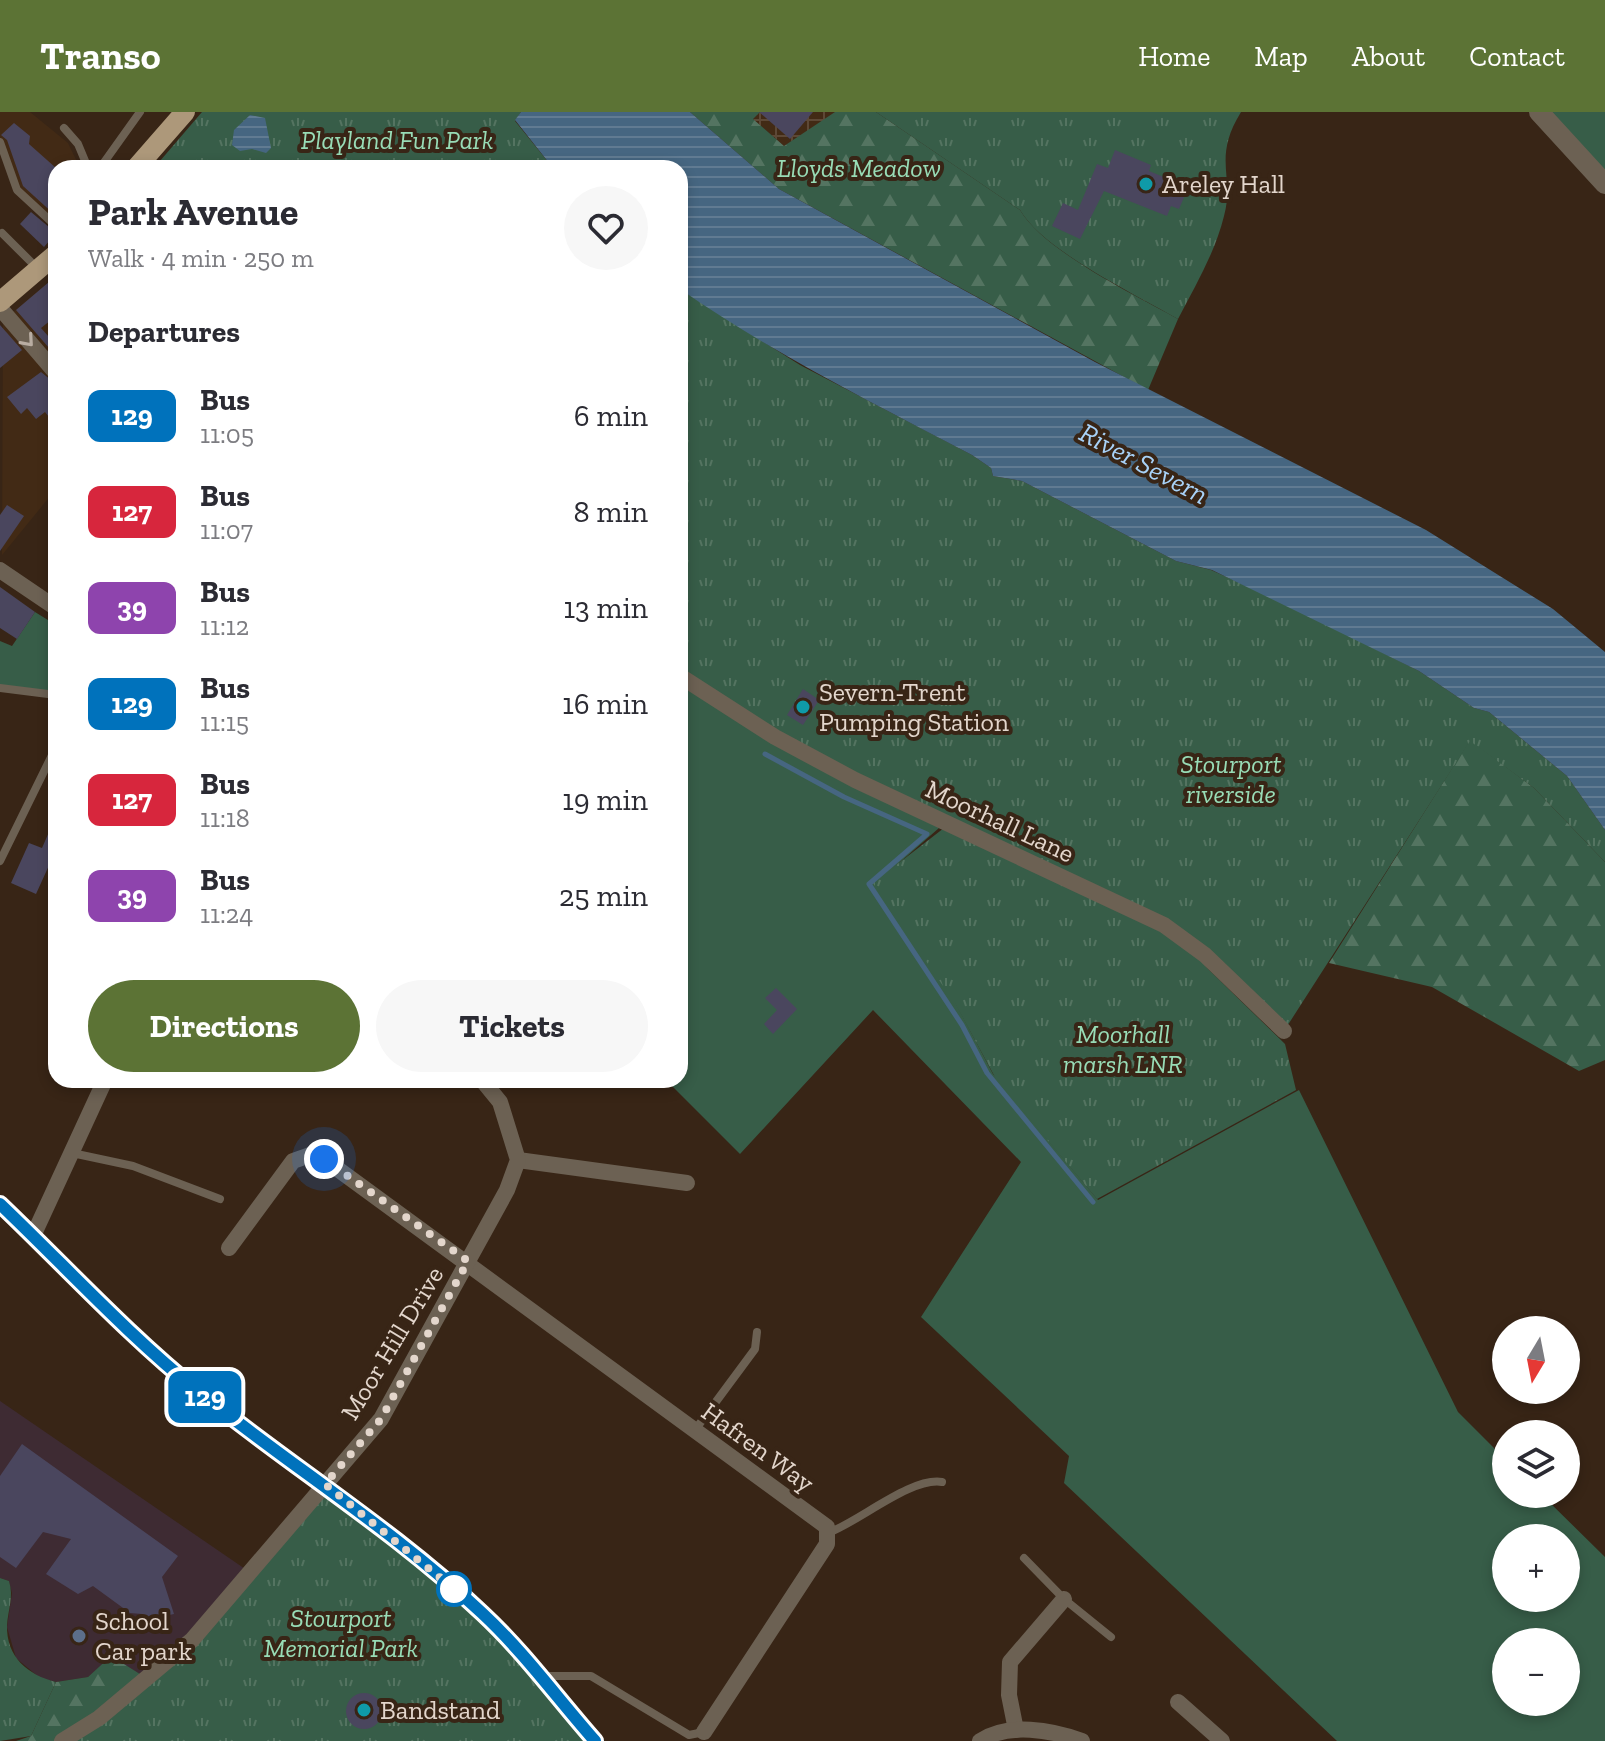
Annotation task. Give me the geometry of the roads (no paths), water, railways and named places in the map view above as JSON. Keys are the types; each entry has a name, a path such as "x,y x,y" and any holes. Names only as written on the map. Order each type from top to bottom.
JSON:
{"main road":[{"path":"143,160 185,112"},
{"path":"0,302 48,261"}],"street":[{"path":"1539,112 1605,184"},
{"path":"0,308 48,364"},
{"path":"0,570 48,596"},
{"name":"Moorhall Lane","path":"688,681 751,723 855,780 1164,925 1205,955 1284,1031"},
{"path":"33,1236 101,1088"},
{"path":"489,1088 500,1102 518,1160 687,1183"},
{"name":"Hafren Way","path":"229,1248 293,1161 310,1155 324,1159 468,1261 827,1527 827,1533"},
{"name":"Moor Hill Drive","path":"62,1741 99,1718 192,1640 381,1419 507,1190 518,1160"},
{"path":"0,1204 122,1324 199,1392 325,1484 481,1612 595,1741"},
{"path":"704,1732 827,1544 827,1533"},
{"path":"1016,1730 1009,1695 1010,1662 1064,1599"},
{"path":"1178,1702 1222,1741"},
{"path":"980,1741 990,1734 1016,1730 1060,1733 1082,1741"}],"lane":[{"path":"106,160 140,112"},
{"path":"64,128 78,144 85,160"},
{"path":"0,142 17,190 48,219"},
{"path":"2,233 38,270"},
{"path":"0,688 48,694"},
{"path":"0,861 48,763"},
{"path":"72,1153 133,1166 220,1199"},
{"path":"694,1431 755,1349 757,1332"},
{"path":"827,1533 849,1525 908,1490 931,1480 942,1482"},
{"path":"1024,1558 1064,1599 1111,1637"},
{"path":"540,1676 591,1676 689,1735 704,1732"}],"water":[{"name":"River Severn","path":"521,112 690,112 779,189 1095,362 1426,530 1553,609 1605,652 1605,830 1567,776 1489,712 1474,708 1419,671 1212,570 1176,561 1022,481 993,476 991,468 972,455 823,376 688,294 688,160 547,160 515,120"},
{"path":"250,115 265,118 271,148 266,153 252,149 240,151 232,145 234,130"}],"waterway":[{"path":"765,754 844,797 927,834 869,884 962,1025 987,1073 1093,1202"}],"place":[{"name":"Areley Hall","path":"1146,184"},
{"name":"Severn-Trent Pumping Station","path":"803,707"},
{"name":"School Car park","path":"79,1636"},
{"name":"Bandstand","path":"364,1710"}],"park label":[{"name":"Playland Fun Park","path":"397,140"},
{"name":"Lloyds Meadow","path":"859,168"},
{"name":"Stourport riverside","path":"1231,779"},
{"name":"Moorhall marsh LNR","path":"1123,1049"},
{"name":"Stourport Memorial Park","path":"341,1633"}]}
